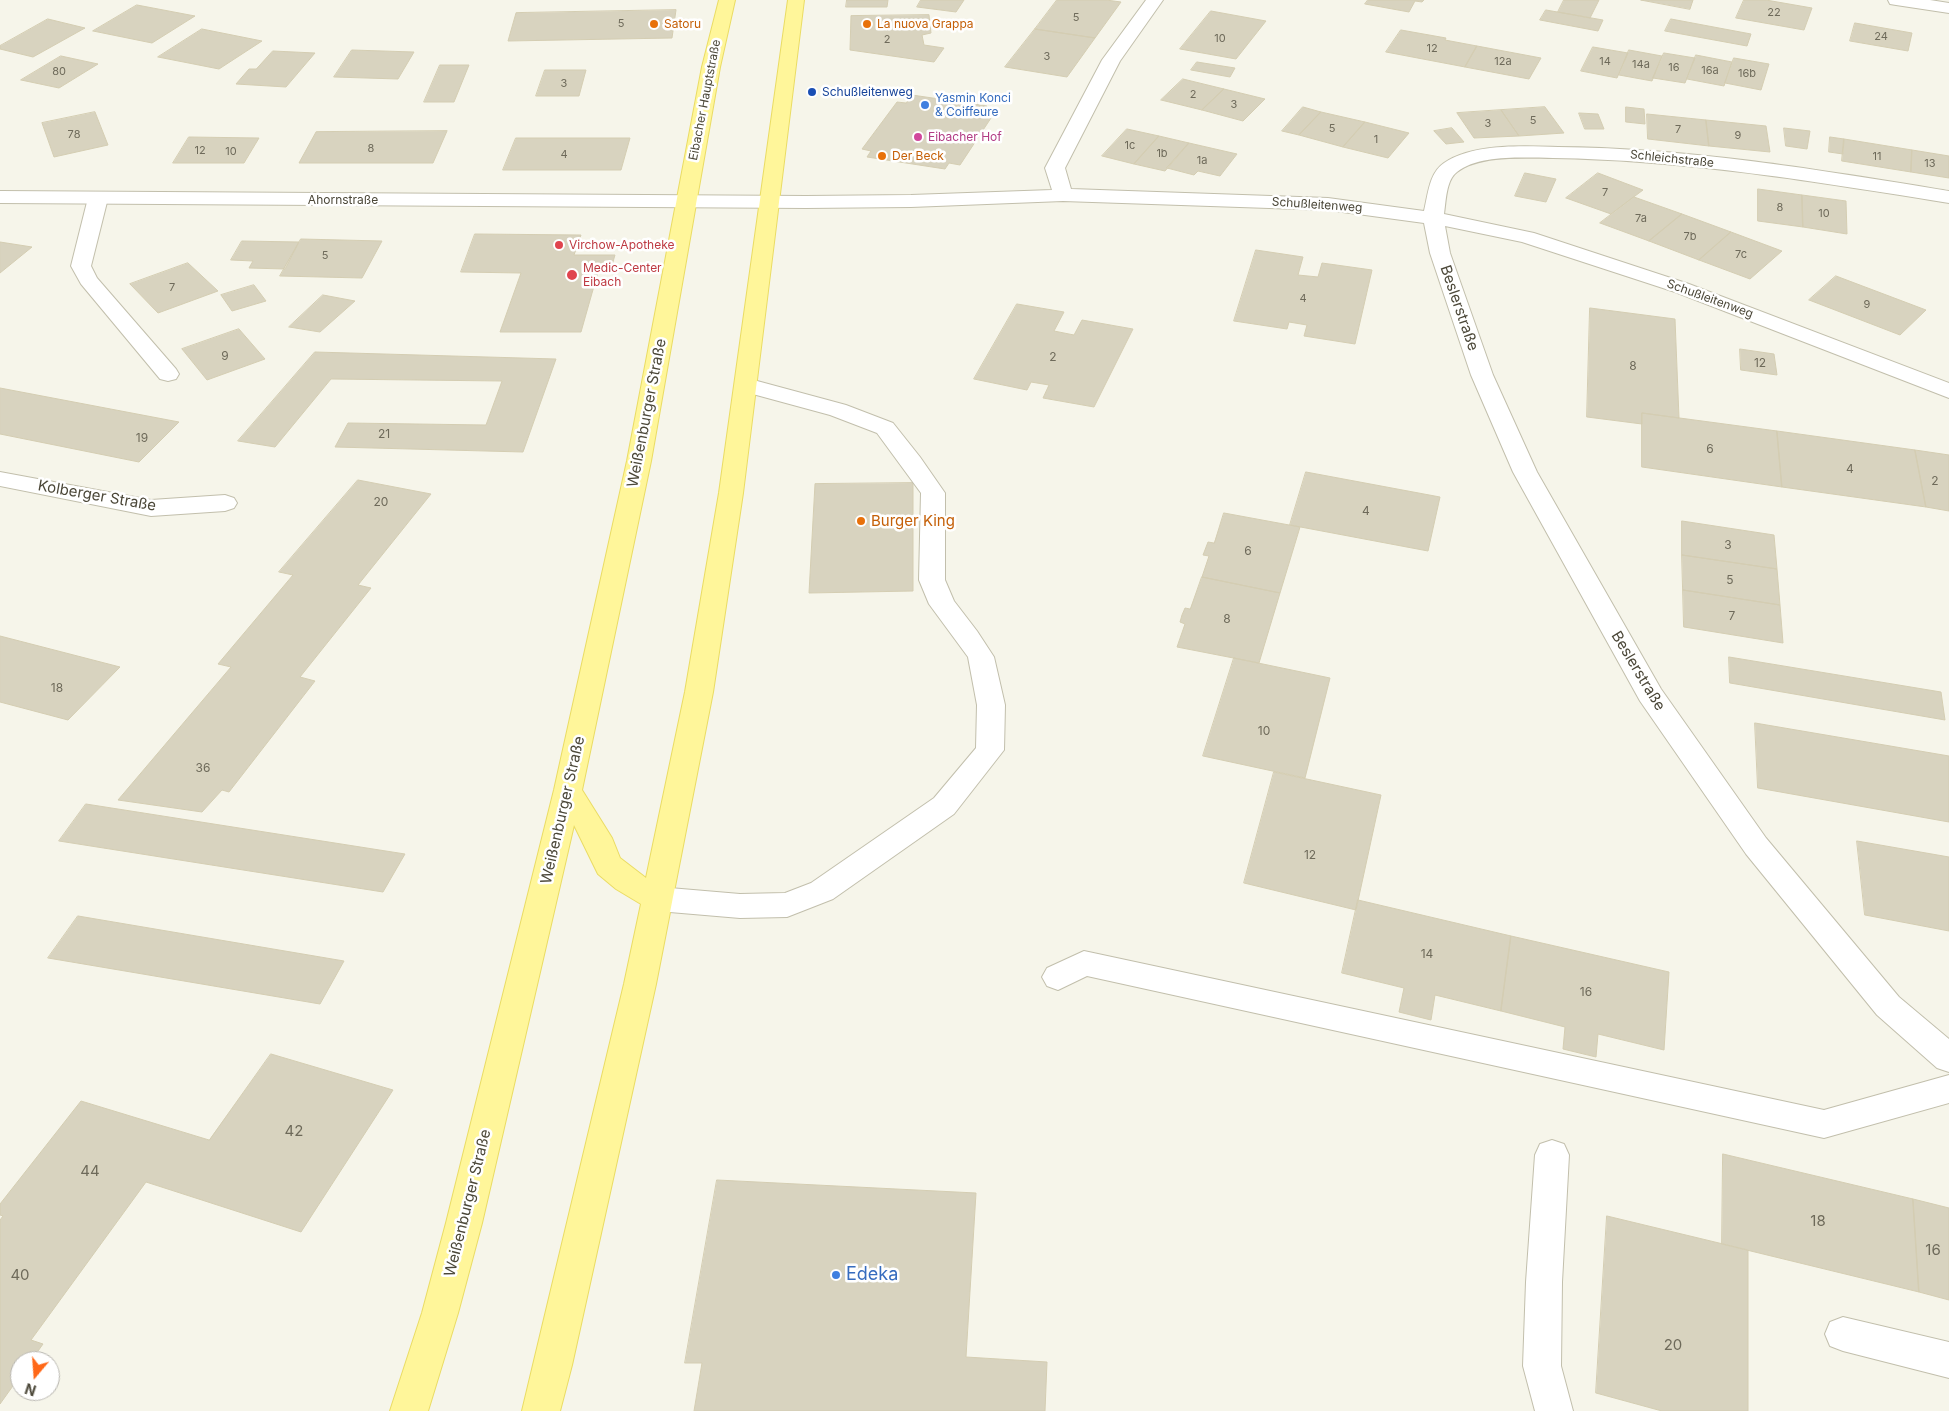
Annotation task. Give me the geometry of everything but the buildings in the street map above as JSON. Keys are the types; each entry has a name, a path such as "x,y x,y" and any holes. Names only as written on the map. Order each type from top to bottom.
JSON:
{"main road":[{"name":"Eibacher Hauptstraße","path":"686,201 711,67 727,0"},
{"path":"541,1411 569,1299 658,899 699,692 746,386 796,0"},
{"name":"Weißenburger Straße","path":"410,1411 440,1313 467,1214 568,790 639,461 686,201"},
{"path":"568,790 597,838 601,852 609,866 627,881 658,899"}],"street":[{"path":"1063,195 1055,168 1111,60 1155,0"},
{"path":"1896,0 1949,8"},
{"name":"Schleichstraße","path":"1433,218 1440,181 1450,168 1464,160 1489,154 1529,152 1617,153 1687,160 1803,174 1949,197"},
{"name":"Schußleitenweg","path":"686,201 911,201 1063,195 1328,204 1433,218 1527,237 1682,288 1949,391"},
{"name":"Ahornstraße","path":"0,197 686,201"},
{"path":"98,198 80,266 88,280 168,374"},
{"name":"Beslerstraße","path":"1433,218 1440,254 1482,375 1525,472 1650,694 1768,861 1888,1006 1949,1058"},
{"path":"658,899 740,906 787,905 822,891 944,806 990,750 990,705 981,657 942,604 932,580 932,493 912,462 885,428 838,410 746,386"},
{"name":"Kolberger Straße","path":"0,479 151,508 225,503"},
{"path":"1058,977 1084,963 1824,1124 1949,1089"},
{"path":"1552,1155 1544,1282 1542,1366 1554,1411"},
{"path":"1843,1334 1949,1360"}],"place":[{"name":"Satoru","path":"654,24"},
{"name":"La nuova Grappa","path":"867,24"},
{"name":"Schußleitenweg","path":"812,92"},
{"name":"Yasmin Konci & Coiffeure","path":"925,105"},
{"name":"Eibacher Hof","path":"918,137"},
{"name":"Der Beck","path":"882,156"},
{"name":"Virchow-Apotheke","path":"559,245"},
{"name":"Medic-Center Eibach","path":"572,275"},
{"name":"Burger King","path":"861,521"},
{"name":"Edeka","path":"836,1275"}]}
